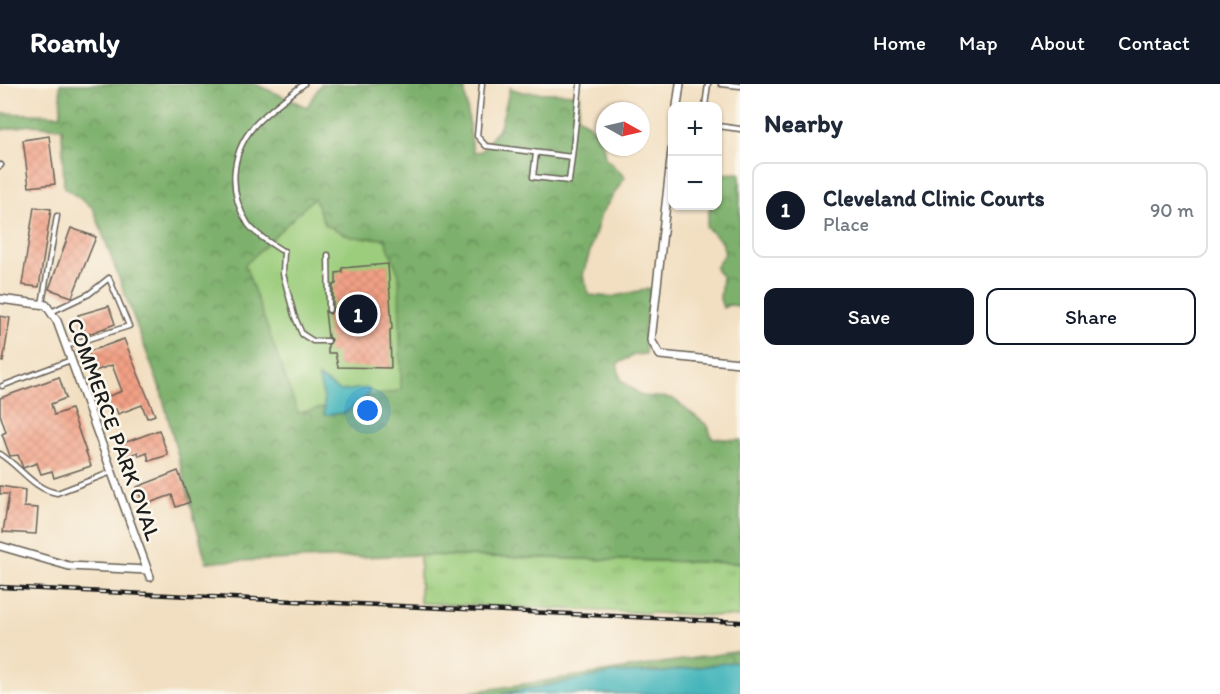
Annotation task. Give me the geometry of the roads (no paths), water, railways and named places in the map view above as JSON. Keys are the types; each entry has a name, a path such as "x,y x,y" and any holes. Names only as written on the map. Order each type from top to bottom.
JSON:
{"street":[{"path":"678,102 680,84"},
{"path":"671,156 651,340 660,355 740,363"},
{"name":"COMMERCE PARK OVAL","path":"0,299 41,304 51,312 66,346 148,574 69,566 0,546"}],"lane":[{"path":"304,84 255,125 240,147 234,170 235,195 249,225 282,250 288,294 302,334 313,341 328,341"},
{"path":"482,84 477,136 480,142 486,146 572,157"},
{"path":"536,153 533,177 569,181 580,84"},
{"path":"706,102 708,84"},
{"path":"721,84 740,86"},
{"path":"722,127 740,129"},
{"path":"41,304 57,216"},
{"path":"328,255 329,310"},
{"path":"51,312 89,294 110,278 129,326 66,346"},
{"path":"2,386 71,360"},
{"path":"0,454 14,463 39,489 49,492 57,493 112,472"}],"water":[{"path":"318,377 340,391 366,388 369,389 369,394 345,413 324,415 324,398"},
{"path":"740,661 740,694 501,694 615,673 664,672"}],"railway":[{"path":"0,587 740,622"}],"place":[{"name":"Cleveland Clinic Courts","path":"358,314"}]}
